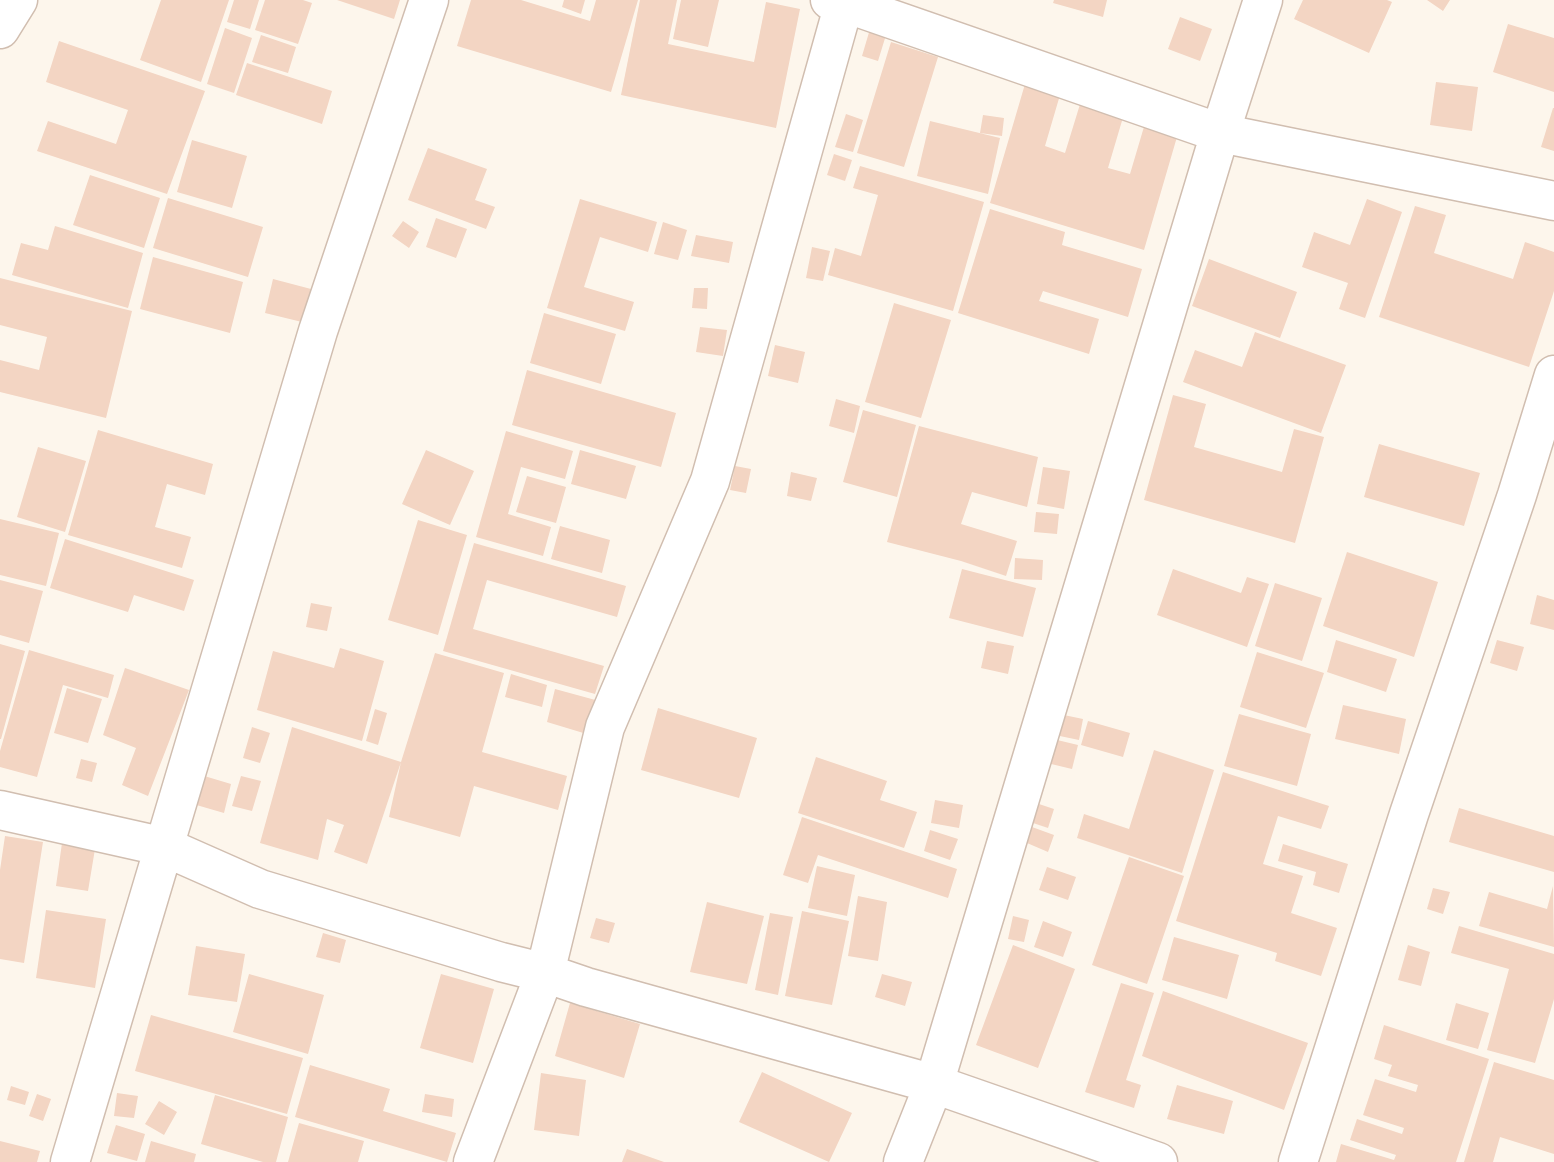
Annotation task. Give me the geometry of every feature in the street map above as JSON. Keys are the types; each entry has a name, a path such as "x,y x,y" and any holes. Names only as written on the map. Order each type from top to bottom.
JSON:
{"street":[{"path":"0,29 18,0"},
{"path":"70,1162 318,331 429,0"},
{"path":"902,1162 934,1084 1220,133 1263,0"},
{"path":"473,1162 545,973 605,727 710,481 840,1 1220,133 1554,201"},
{"path":"1298,1162 1409,814 1513,508 1554,375"},
{"path":"0,810 165,846 261,889 586,987 934,1084 1158,1162"}],"building":[{"path":"161,0 229,0 201,82 140,60"},
{"path":"234,0 259,0 250,29 227,22"},
{"path":"265,0 303,0 312,3 298,44 255,30"},
{"path":"337,0 400,0 394,19"},
{"path":"471,0 521,0 590,21 596,0 638,0 611,92 457,46"},
{"path":"564,0 585,0 581,14 562,7"},
{"path":"640,0 677,0 668,44 754,62 766,2 800,9 776,128 621,95"},
{"path":"681,0 719,0 708,47 673,39"},
{"path":"1054,0 1107,0 1103,17 1053,3"},
{"path":"1303,0 1392,2 1369,53 1294,19"},
{"path":"1427,0 1450,0 1443,11"},
{"path":"1180,17 1212,29 1200,61 1168,49"},
{"path":"1508,24 1554,38 1554,92 1493,72"},
{"path":"225,28 252,38 234,93 207,84"},
{"path":"870,29 886,35 878,61 862,56"},
{"path":"261,35 296,47 288,73 252,62"},
{"path":"59,41 205,91 167,194 37,151 48,121 116,144 128,110 46,82"},
{"path":"891,42 938,57 904,167 857,153"},
{"path":"247,63 332,91 322,124 236,95"},
{"path":"1436,82 1478,87 1472,131 1430,125"},
{"path":"1025,84 1060,95 1045,146 1065,153 1081,101 1124,114 1108,168 1130,174 1146,120 1179,130 1144,250 990,203"},
{"path":"1554,108 1554,151 1541,147"},
{"path":"846,114 863,120 853,152 835,147"},
{"path":"983,115 1004,118 1002,136 980,133"},
{"path":"930,121 1000,138 988,194 917,176"},
{"path":"192,140 247,156 232,208 177,192"},
{"path":"428,148 487,169 475,200 495,207 486,229 408,200"},
{"path":"834,154 852,160 845,181 827,175"},
{"path":"860,166 984,202 953,311 828,275 835,248 861,256 878,195 853,188"},
{"path":"90,175 160,198 144,248 73,225"},
{"path":"168,198 263,227 248,277 153,248"},
{"path":"580,199 657,222 648,252 600,237 584,287 634,302 625,331 547,308"},
{"path":"1367,199 1402,212 1365,318 1339,309 1348,283 1302,267 1314,232 1350,245"},
{"path":"1415,206 1446,215 1434,253 1513,279 1525,242 1554,252 1554,291 1529,367 1379,317"},
{"path":"990,209 1065,232 1062,245 1142,269 1128,317 1043,291 1039,301 1099,319 1089,354 958,313"},
{"path":"436,218 467,229 456,258 426,247"},
{"path":"403,221 419,232 409,248 392,236"},
{"path":"663,222 687,230 678,260 654,254"},
{"path":"55,226 143,253 128,308 12,275 21,243 48,250"},
{"path":"696,235 733,242 729,263 691,256"},
{"path":"812,247 830,251 823,281 806,278"},
{"path":"153,257 243,282 230,333 140,309"},
{"path":"1209,259 1297,292 1280,338 1192,306"},
{"path":"0,278 132,311 106,418 0,392 0,360 39,370 47,337 0,325"},
{"path":"273,279 311,289 302,322 265,313"},
{"path":"694,288 708,288 707,309 692,308"},
{"path":"894,303 951,320 921,418 865,402"},
{"path":"544,313 616,334 601,384 530,363"},
{"path":"700,327 727,330 723,356 696,352"},
{"path":"1255,332 1346,365 1321,433 1183,382 1195,350 1242,367"},
{"path":"775,345 805,352 798,383 768,376"},
{"path":"527,370 676,413 661,467 512,425"},
{"path":"1173,395 1206,404 1194,447 1282,472 1294,429 1324,437 1295,543 1144,500"},
{"path":"836,399 860,406 854,433 829,426"},
{"path":"863,410 916,425 897,497 843,482"},
{"path":"919,426 1038,457 1027,507 972,492 961,524 1017,541 1006,576 887,542"},
{"path":"98,430 213,464 205,495 167,484 155,527 191,537 182,568 68,535"},
{"path":"506,431 573,451 565,479 521,467 508,514 551,527 543,556 476,537"},
{"path":"1379,444 1480,473 1464,526 1364,497"},
{"path":"38,447 86,461 65,532 17,517"},
{"path":"426,450 474,471 450,525 402,504"},
{"path":"580,450 636,466 626,499 571,484"},
{"path":"735,466 751,469 746,493 730,490"},
{"path":"1043,467 1070,471 1064,509 1037,504"},
{"path":"791,472 817,478 811,501 787,496"},
{"path":"527,476 566,487 556,523 516,512"},
{"path":"1036,512 1059,514 1057,534 1034,532"},
{"path":"0,519 59,533 46,586 0,575"},
{"path":"418,520 467,535 438,635 388,620"},
{"path":"560,526 610,540 602,573 551,559"},
{"path":"65,539 194,580 184,611 134,595 128,612 50,588"},
{"path":"474,543 626,586 617,617 487,580 473,629 604,666 595,694 443,651"},
{"path":"1347,552 1438,582 1414,657 1323,626"},
{"path":"1015,558 1043,560 1042,580 1014,579"},
{"path":"962,569 1036,588 1023,637 949,618"},
{"path":"1173,569 1241,593 1247,577 1269,584 1247,647 1157,615"},
{"path":"0,580 43,591 29,643 0,635"},
{"path":"1275,583 1322,598 1302,661 1255,646"},
{"path":"1537,595 1554,600 1554,630 1530,624"},
{"path":"311,603 332,607 327,631 306,627"},
{"path":"1336,640 1397,659 1386,692 1327,672"},
{"path":"1497,640 1524,647 1517,671 1490,663"},
{"path":"987,641 1014,646 1008,674 981,668"},
{"path":"0,644 25,651 1,739 0,739"},
{"path":"340,648 384,661 362,741 257,710 273,651 334,668"},
{"path":"29,650 114,675 108,698 63,685 37,777 0,767 0,751"},
{"path":"1257,652 1324,673 1306,728 1240,707"},
{"path":"435,653 504,673 482,752 567,776 558,810 474,786 460,837 389,817 401,762"},
{"path":"125,668 189,690 148,796 122,785 136,748 103,735"},
{"path":"511,674 547,685 542,707 505,697"},
{"path":"67,688 102,699 88,743 54,733"},
{"path":"555,689 599,701 590,735 547,722"},
{"path":"1343,705 1406,719 1399,754 1335,739"},
{"path":"658,708 757,738 739,798 641,770"},
{"path":"375,709 387,713 378,745 366,741"},
{"path":"1059,714 1083,719 1079,740 1055,735"},
{"path":"1239,714 1311,734 1297,786 1224,766"},
{"path":"1088,721 1130,733 1123,757 1081,745"},
{"path":"252,727 270,733 260,763 243,758"},
{"path":"292,727 401,762 367,864 334,852 344,825 327,819 318,860 260,843"},
{"path":"1053,739 1078,745 1072,769 1047,763"},
{"path":"1154,750 1214,770 1182,873 1077,838 1084,814 1129,829"},
{"path":"816,757 887,781 880,800 917,812 904,848 798,813"},
{"path":"81,759 97,763 92,782 76,778"},
{"path":"1223,772 1329,806 1321,829 1278,816 1263,864 1303,876 1291,913 1337,928 1321,976 1275,961 1277,953 1176,921"},
{"path":"201,775 231,784 224,813 193,804"},
{"path":"241,776 261,781 252,811 232,806"},
{"path":"935,800 963,805 959,828 931,823"},
{"path":"1039,804 1054,809 1048,828 1033,823"},
{"path":"1459,808 1554,836 1554,872 1449,842"},
{"path":"802,817 957,869 948,898 818,855 808,883 783,875"},
{"path":"1032,827 1054,835 1048,852 1027,843"},
{"path":"930,830 958,839 950,860 924,851"},
{"path":"5,836 43,842 24,963 0,959 0,870"},
{"path":"62,843 95,849 88,891 56,886"},
{"path":"1283,844 1348,864 1339,893 1313,885 1316,872 1278,861"},
{"path":"1129,857 1184,876 1147,984 1092,965"},
{"path":"817,866 855,875 847,916 808,908"},
{"path":"1047,867 1076,877 1068,900 1039,890"},
{"path":"1553,886 1554,947 1479,926 1489,892 1547,909"},
{"path":"1433,888 1450,892 1443,914 1427,909"},
{"path":"858,896 887,902 878,961 848,956"},
{"path":"707,902 764,916 747,984 690,972"},
{"path":"46,910 106,919 95,988 36,978"},
{"path":"802,911 849,921 832,1005 785,996"},
{"path":"770,913 793,917 778,995 755,990"},
{"path":"1013,916 1029,920 1024,942 1008,939"},
{"path":"596,918 615,923 609,943 590,938"},
{"path":"1043,921 1072,932 1063,957 1034,947"},
{"path":"1459,926 1554,954 1554,999 1535,1063 1487,1050 1509,969 1451,953"},
{"path":"323,933 346,940 340,963 316,957"},
{"path":"1174,937 1239,955 1227,999 1162,980"},
{"path":"1013,945 1075,969 1038,1068 976,1045"},
{"path":"1408,945 1430,952 1421,986 1398,980"},
{"path":"196,946 245,954 237,1002 188,995"},
{"path":"249,974 324,995 308,1054 233,1032"},
{"path":"441,974 494,989 473,1063 420,1048"},
{"path":"882,974 912,982 905,1006 875,997"},
{"path":"1121,983 1154,993 1126,1080 1141,1085 1134,1108 1085,1092"},
{"path":"1163,991 1308,1043 1284,1110 1142,1056"},
{"path":"570,1003 640,1024 624,1078 555,1056"},
{"path":"1456,1003 1489,1013 1478,1049 1446,1040"},
{"path":"151,1015 303,1058 287,1114 135,1071"},
{"path":"1384,1025 1489,1059 1456,1162 1336,1162 1341,1144 1394,1160 1396,1155 1350,1140 1357,1119 1402,1134 1404,1128 1363,1115 1375,1079 1416,1092 1418,1085 1388,1076 1392,1065 1374,1059"},
{"path":"1494,1062 1554,1080 1554,1154 1500,1137 1493,1162 1464,1162"},
{"path":"310,1065 390,1089 383,1111 456,1133 447,1162 295,1117"},
{"path":"762,1072 852,1113 829,1162 739,1122"},
{"path":"541,1073 586,1080 579,1136 534,1130"},
{"path":"1177,1085 1233,1101 1224,1134 1167,1119"},
{"path":"11,1086 29,1092 25,1105 7,1100"},
{"path":"117,1093 138,1096 134,1118 114,1116"},
{"path":"37,1094 51,1099 43,1121 29,1116"},
{"path":"425,1094 454,1099 452,1117 422,1112"},
{"path":"215,1095 288,1117 276,1162 263,1162 201,1144"},
{"path":"159,1101 177,1112 164,1135 145,1124"},
{"path":"299,1123 364,1141 358,1162 288,1162"},
{"path":"116,1125 145,1134 137,1161 107,1153"},
{"path":"0,1141 40,1151 37,1162 0,1162"},
{"path":"151,1141 196,1154 194,1162 145,1162"},
{"path":"627,1149 664,1162 622,1162"}]}
